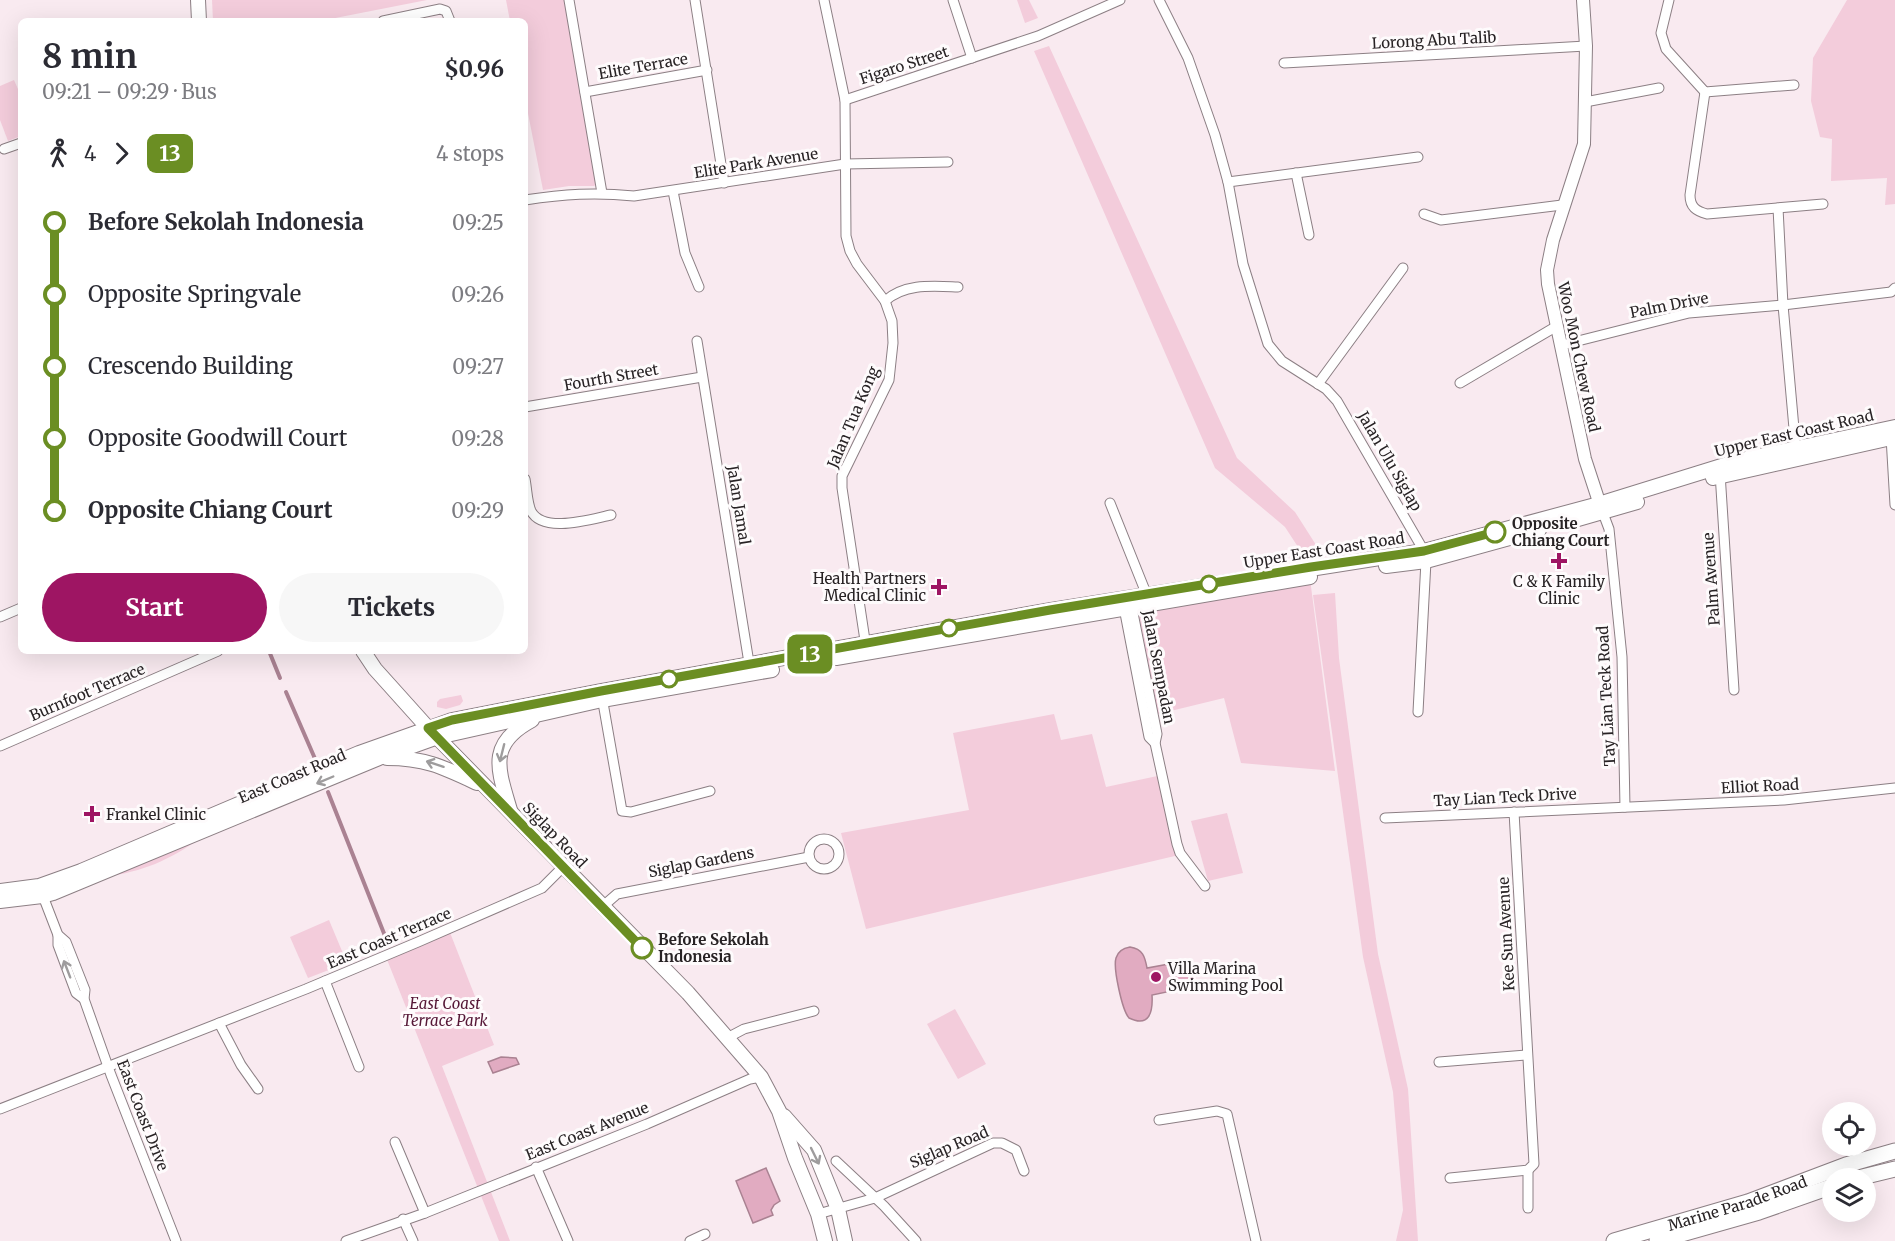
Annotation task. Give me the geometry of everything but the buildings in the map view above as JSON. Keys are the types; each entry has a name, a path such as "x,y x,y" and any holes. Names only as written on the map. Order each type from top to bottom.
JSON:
{"main road":[{"path":"198,0 198,18"},
{"name":"Upper East Coast Road","path":"750,669 1148,599 1312,577 1425,556 1601,508 1720,471 1894,434"},
{"name":"Siglap Road","path":"365,654 375,669 433,733 688,993 761,1077 780,1111 795,1158 818,1214 825,1241"},
{"name":"East Coast Road","path":"0,900 41,891 378,758 433,733 452,720 750,669"},
{"name":"East Coast Road","path":"0,891 41,891 81,871 359,753 433,733 542,715 602,695"},
{"path":"512,814 499,771 502,746 512,732 542,715"},
{"path":"378,758 405,758 436,764 486,787"},
{"name":"Siglap Road","path":"780,1111 814,1150 838,1209 845,1241"},
{"name":"Marine Parade Road","path":"1614,1241 1748,1202 1846,1165 1895,1151"},
{"path":"1876,1174 1895,1169"},
{"name":"Marine Parade Road","path":"1657,1241 1759,1212 1822,1190"}],"street":[{"name":"Elite Terrace","path":"569,0 602,193"},
{"name":"Elite Terrace","path":"695,0 724,183"},
{"name":"Jalan Tua Kong","path":"824,0 845,100 845,220 850,251 885,301 892,321 889,380 846,465 842,482 866,648"},
{"name":"Figaro Street","path":"953,0 972,57"},
{"name":"Figaro Street","path":"845,100 1038,36 1103,4 1120,0"},
{"name":"Jalan Ulu Siglap","path":"1159,0 1188,58 1228,182 1243,264 1268,344 1282,361 1318,384 1337,401 1425,556"},
{"name":"Woo Mon Chew Road","path":"1583,0 1586,46 1584,144 1562,205 1547,270 1548,284 1586,459 1601,508"},
{"path":"1669,0 1661,33 1666,49 1706,92"},
{"path":"396,18 435,9 444,9 449,18"},
{"name":"Lorong Abu Talib","path":"1284,63 1586,46"},
{"name":"Elite Terrace","path":"585,92 707,70"},
{"path":"1706,92 1794,85"},
{"path":"1585,102 1659,88"},
{"path":"1706,92 1690,195 1690,203 1694,209 1707,214 1823,204"},
{"path":"4,149 18,144"},
{"path":"1228,182 1418,157"},
{"name":"Elite Park Avenue","path":"528,200 567,194 602,193 634,196 845,164 948,162"},
{"path":"1296,172 1309,235"},
{"path":"673,191 685,253 699,286"},
{"path":"1424,214 1441,220 1562,205"},
{"path":"1779,208 1783,305 1796,454"},
{"path":"1318,384 1403,268"},
{"path":"885,301 894,293 922,286 958,287"},
{"name":"Palm Drive","path":"1562,345 1689,313 1891,292 1895,288"},
{"path":"1460,383 1557,326"},
{"name":"Jalan Jamal","path":"697,342 750,669"},
{"name":"Fourth Street","path":"528,406 702,377"},
{"path":"1894,434 1895,505"},
{"name":"Palm Avenue","path":"1720,471 1734,690"},
{"path":"528,497 530,509 534,515 549,524 611,515"},
{"path":"1110,503 1148,599"},
{"name":"Tay Lian Teck Road","path":"1601,508 1609,529 1622,657 1625,807"},
{"path":"1418,712 1425,556"},
{"name":"Jalan Sempadan","path":"1128,604 1157,734 1155,743 1180,853 1205,886"},
{"path":"0,617 18,609"},
{"name":"Burnfoot Terrace","path":"0,746 211,654"},
{"path":"602,695 622,811 632,812 710,790"},
{"name":"Elliot Road","path":"1625,807 1784,800 1895,788"},
{"name":"Tay Lian Teck Drive","path":"1385,818 1625,807"},
{"name":"Kee Sun Avenue","path":"1514,812 1534,1164 1528,1170 1528,1208"},
{"name":"Siglap Gardens","path":"602,907 617,894 809,857"},
{"name":"East Coast Terrace","path":"0,1109 325,981 528,895 542,888 563,867"},
{"name":"East Coast Drive","path":"41,891 58,935 66,942 85,990 84,999 108,1066 176,1241"},
{"path":"325,981 358,1066"},
{"path":"727,1038 744,1029 814,1011"},
{"path":"219,1023 241,1065 258,1089"},
{"path":"1439,1062 1527,1055"},
{"name":"East Coast Avenue","path":"346,1241 425,1213 647,1124 750,1079 761,1077"},
{"path":"1160,1120 1217,1111 1224,1112 1228,1118 1256,1241"},
{"path":"395,1142 425,1213"},
{"name":"Siglap Road","path":"818,1214 875,1198 993,1143 1002,1143 1016,1150 1024,1171"},
{"path":"836,1161 916,1241"},
{"path":"536,1167 568,1241"},
{"path":"1449,1178 1528,1170"},
{"path":"403,1219 412,1241"},
{"path":"690,1241 705,1234"}],"green space":[{"path":"212,0 427,0 335,18 213,18"},
{"path":"506,0 567,0 597,183 594,186 569,186 543,190 528,113 528,18 509,18"},
{"path":"1017,0 1029,0 1038,18 1025,23"},
{"path":"1847,0 1895,0 1895,204 1885,205 1887,178 1831,181 1832,139 1820,137 1811,101 1813,58"},
{"path":"1049,46 1237,458 1295,512 1318,548 1300,550 1285,527 1215,468 1034,51"},
{"path":"14,80 18,89 18,137 8,141 0,120 0,86"},
{"path":"1310,579 1335,771 1241,763 1224,698 1150,716 1128,610"},
{"path":"1335,593 1339,658 1378,954 1408,1089 1418,1241 1396,1241 1403,1210 1393,1092 1363,957 1313,595"},
{"path":"461,695 463,701 460,705 446,709 437,707 440,699"},
{"path":"1054,714 1061,740 1092,734 1106,787 1162,775 1179,855 866,929 841,833 969,810 953,733"},
{"path":"1227,813 1243,873 1208,881 1191,821"},
{"path":"201,838 155,864 132,872 104,877"},
{"path":"329,920 347,963 308,978 290,937"},
{"name":"East Coast Terrace Park","path":"449,930 494,1045 442,1066 510,1241 499,1241 386,957"},
{"path":"955,1009 986,1064 958,1079 927,1024"}],"shaded area":[{"name":"Villa Marina Swimming Pool","path":"1130,947 1143,954 1147,968 1190,960 1195,986 1152,995 1151,1012 1146,1019 1136,1021 1129,1018 1121,998 1115,963 1120,952"},
{"path":"501,1057 516,1058 519,1064 493,1073 488,1062"},
{"path":"766,1168 780,1201 771,1210 773,1215 753,1223 736,1181"}],"waterway":[{"path":"270,654 280,678"},
{"path":"286,692 316,761"},
{"path":"328,792 387,941"}],"bus line":[{"name":"13","path":"642,948 428,728 452,720 601,691 1050,610 1311,567 1424,551 1495,532"}],"place":[{"name":"Opposite Chiang Court","path":"1495,532"},
{"name":"C & K Family Clinic","path":"1559,561"},
{"name":"Health Partners Medical Clinic","path":"939,587"},
{"name":"Frankel Clinic","path":"92,814"},
{"name":"Before Sekolah Indonesia","path":"642,948"},
{"name":"Villa Marina Swimming Pool","path":"1156,977"}]}
